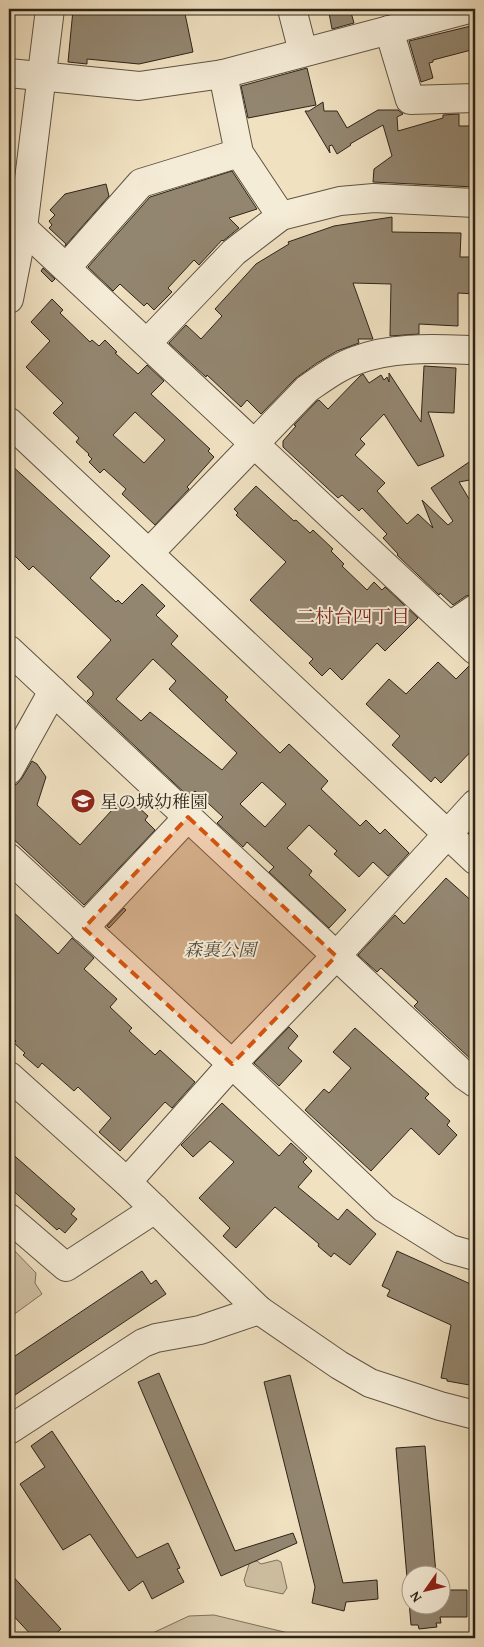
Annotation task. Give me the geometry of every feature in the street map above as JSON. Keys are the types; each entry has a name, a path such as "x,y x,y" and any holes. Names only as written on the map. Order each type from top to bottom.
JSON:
{"street":[{"path":"9,299 23,228 50,9"},
{"path":"292,9 303,52"},
{"path":"9,73 139,86 223,74 470,9"},
{"path":"389,30 410,100 475,98"},
{"path":"223,74 239,154 281,216"},
{"path":"66,268 141,183 239,154"},
{"path":"147,343 234,252 281,216 340,201 374,198 475,203"},
{"path":"23,228 475,650"},
{"path":"149,553 307,389 334,371 356,360 380,353 411,349 475,350"},
{"path":"9,422 475,860"},
{"path":"450,626 475,609"},
{"path":"9,650 465,1076 475,1083"},
{"path":"9,770 53,691"},
{"path":"127,1182 232,1064 336,956 475,804"},
{"path":"84,928 188,817"},
{"path":"9,858 232,1064 384,1208 450,1249 475,1256"},
{"path":"9,1076 127,1182 259,1310 339,1365 370,1383 440,1406 475,1415"},
{"path":"9,1218 66,1267 155,1209"},
{"path":"9,1430 143,1342 200,1330 259,1310"}],"highlighted area":[{"path":"188,817 336,956 232,1064 84,928"}],"green space":[{"name":"森裏公園","path":"181,833 193,833 316,949 317,962 237,1047 226,1048 102,929"},
{"path":"9,1245 36,1273 35,1283 42,1294 9,1318"},
{"path":"277,1560 281,1562 287,1588 283,1594 246,1586 244,1580 250,1561 257,1561 261,1564"},
{"path":"214,1615 309,1638 142,1638 189,1616"}],"building":[{"path":"90,9 184,9 193,52 139,64 87,59 87,64 68,62 73,10 90,12"},
{"path":"350,9 354,23 332,29 329,13"},
{"path":"475,25 475,49 433,60 433,62 429,63 433,78 421,82 409,41"},
{"path":"307,68 316,105 248,118 241,86"},
{"path":"323,102 324,111 337,111 347,128 378,110 398,110 403,114 397,117 398,131 443,118 443,115 459,114 459,126 475,126 475,187 373,182 374,169 392,156 383,125 350,144 337,154 332,145 329,146 330,153 305,111 309,111"},
{"path":"232,171 257,209 229,218 239,228 222,240 199,265 194,260 168,288 172,292 154,310 147,303 144,306 120,284 113,291 88,267 150,197"},
{"path":"106,184 109,196 65,246 66,244 49,228 52,225 49,221 55,215 50,210 65,194"},
{"path":"392,217 392,232 461,233 460,257 475,257 475,294 458,293 458,326 419,324 419,334 390,336 391,284 353,283 373,339 358,339 359,343 337,351 317,363 296,378 261,414 247,400 241,407 169,343 186,325 201,339 222,316 215,309 256,264 289,244 288,242 334,226"},
{"path":"43,268 55,279 52,282 41,271"},
{"path":"52,299 63,310 60,313 90,342 92,340 99,346 105,340 117,352 115,353 138,374 147,365 164,381 151,394 210,449 208,451 214,457 187,487 189,489 155,525 122,494 126,489 104,469 100,473 89,462 92,459 89,454 76,442 79,438 53,413 63,403 26,367 50,341 31,322","holes":["135,412 165,440 144,463 113,435"]},
{"path":"424,366 456,368 454,413 428,412 444,456 418,466 384,414 360,439 365,444 355,455 385,483 377,491 407,524 418,514 433,528 422,500 448,525 453,521 431,488 475,458 475,479 459,482 475,509 475,594 466,596 453,605 440,593 439,595 397,555 383,538 387,534 362,508 359,511 342,495 338,498 283,447 283,441 296,426 294,425 317,401 319,400 328,409 363,374 369,383 381,375 384,380 387,377 389,382 389,373 421,422"},
{"path":"9,463 110,556 90,578 116,602 118,600 122,604 142,584 165,606 156,615 178,636 171,644 228,697 225,700 280,753 289,744 328,781 321,789 360,826 366,820 380,834 385,829 409,853 388,876 373,862 359,877 334,854 337,851 309,825 287,848 312,871 309,875 346,910 329,928 269,872 274,867 247,842 243,847 217,823 223,817 195,791 189,797 87,701 93,695 93,692 77,677 111,640 33,566 29,570 9,550","holes":["153,659 176,681 169,689 237,753 222,770 150,712 141,721 116,699","262,782 286,804 265,827 240,804"]},
{"path":"256,486 294,521 296,520 310,533 313,530 333,549 331,551 344,564 342,566 367,590 374,582 382,590 385,587 418,618 385,651 377,643 342,680 330,668 322,676 309,663 313,659 250,600 286,562 236,515 238,513 234,509"},
{"path":"438,662 456,679 470,665 475,665 475,747 441,783 435,777 431,782 392,745 400,736 366,704 389,679 406,694"},
{"path":"32,761 37,764 46,777 37,805 80,845 123,798 134,808 136,805 148,816 145,820 155,830 84,905 9,835 9,786 17,784"},
{"path":"446,878 475,904 475,1063 414,1006 418,1002 381,968 377,972 358,955 395,915 404,924"},
{"path":"9,908 58,954 72,938 94,958 84,969 117,999 110,1007 132,1028 129,1031 155,1055 160,1050 195,1082 172,1108 165,1102 120,1151 99,1132 111,1118 78,1087 74,1091 42,1063 38,1068 23,1055 25,1053 14,1043 16,1041 9,1034"},
{"path":"124,908 126,910 109,928 107,926"},
{"path":"289,1027 298,1036 288,1048 302,1061 279,1086 254,1063"},
{"path":"355,1028 429,1094 425,1098 450,1121 447,1125 457,1135 439,1155 411,1128 371,1171 305,1110 324,1089 329,1093 351,1068 333,1052"},
{"path":"222,1103 279,1156 291,1143 307,1158 303,1162 312,1171 298,1187 338,1220 347,1209 376,1234 350,1265 334,1253 331,1257 318,1246 319,1244 275,1207 236,1248 223,1236 230,1228 199,1198 234,1162 210,1141 193,1157 181,1145"},
{"path":"9,1151 75,1209 71,1214 77,1219 65,1233 59,1228 57,1230 9,1187"},
{"path":"397,1251 475,1286 475,1339 472,1356 475,1357 475,1386 447,1381 447,1379 441,1378 451,1325 387,1296 390,1290 382,1286"},
{"path":"142,1271 151,1284 156,1280 166,1294 9,1399 9,1360"},
{"path":"159,1373 235,1551 293,1533 297,1543 221,1576 138,1382"},
{"path":"290,1375 343,1583 377,1580 378,1599 346,1602 344,1611 312,1603 315,1587 264,1382"},
{"path":"52,1431 137,1558 168,1543 180,1568 177,1569 184,1582 152,1599 143,1581 129,1591 90,1534 63,1550 20,1484 45,1467 31,1446"},
{"path":"425,1446 435,1564 406,1564 396,1448"},
{"path":"9,1572 61,1629 51,1638 34,1638 9,1611"},
{"path":"452,1590 467,1590 467,1617 440,1617 441,1623 436,1623 437,1627 419,1629 418,1625 411,1625 410,1614 452,1614"}],"place":[{"name":"星の城幼稚園","path":"83,801"}],"district":[{"name":"二村台四丁目","path":"353,616"}]}
